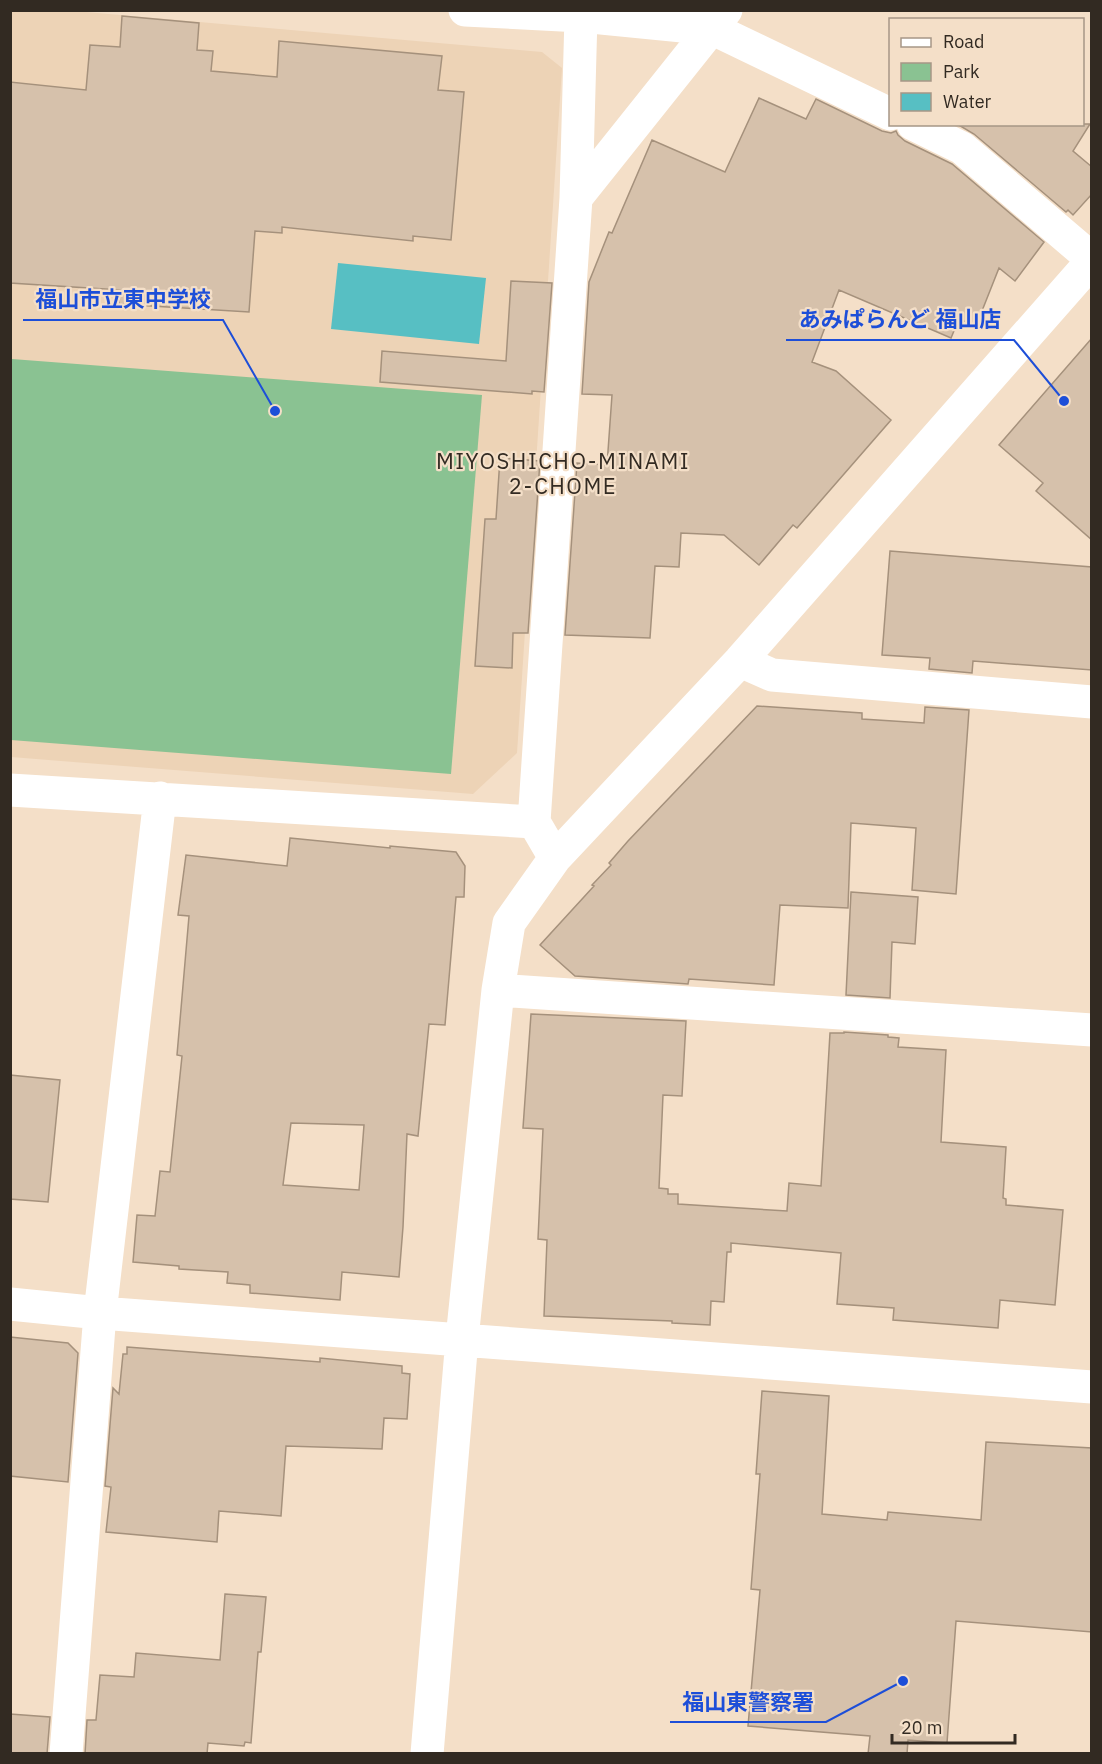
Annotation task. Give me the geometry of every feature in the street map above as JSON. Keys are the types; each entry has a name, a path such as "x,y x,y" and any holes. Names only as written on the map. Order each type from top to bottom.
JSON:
{"street":[{"path":"465,10 719,20 889,113"},
{"path":"555,858 534,822 576,198 581,16"},
{"path":"576,198 719,20"},
{"path":"426,1754 462,1339 498,990 509,923 555,858 740,661 1092,260 962,148 917,126"},
{"path":"740,661 772,675 1092,702"},
{"path":"10,789 534,822"},
{"path":"66,1754 100,1313 160,798"},
{"path":"498,990 1092,1030"},
{"path":"10,1305 1092,1387"}],"shaded area":[{"path":"10,11 75,11 542,52 562,68 517,753 473,794 11,757"}],"green space":[{"path":"12,359 482,395 451,774 11,740 10,384"}],"water":[{"path":"338,263 486,278 479,344 331,329"}],"building":[{"path":"122,16 199,23 197,50 213,51 211,71 277,77 279,41 442,56 438,90 464,92 451,240 413,236 413,241 282,227 282,233 255,231 249,312 119,304 120,290 10,283 10,82 86,90 90,45 120,47"},
{"path":"759,98 806,119 816,99 882,131 891,133 896,131 905,141 952,164 1044,242 1015,281 999,268 976,326 959,319 951,338 839,290 812,362 836,371 891,420 797,528 793,525 759,565 724,535 681,533 679,567 655,566 650,638 565,635 577,463 607,465 612,395 582,394 589,282 609,232 612,233 652,140 725,172"},
{"path":"1084,124 1090,124 1073,151 1092,167 1092,194 1073,215 1068,210 1066,212 974,134 960,126 1084,126"},
{"path":"511,281 552,283 544,392 532,391 532,394 380,382 382,351 506,361"},
{"path":"1092,338 1092,540 1036,491 1043,483 999,445"},
{"path":"500,458 540,461 528,633 513,633 512,668 475,666 485,519 496,519"},
{"path":"890,551 1092,567 1092,670 973,661 972,673 929,669 930,658 882,655"},
{"path":"757,706 862,713 862,719 924,723 925,707 969,710 956,894 912,890 916,828 851,823 848,908 780,905 774,985 689,979 688,984 575,976 540,945 594,886 592,885 611,865 609,863 628,841"},
{"path":"290,838 456,852 465,866 464,897 456,897 445,1025 429,1024 418,1136 407,1134 399,1277 342,1272 340,1300 250,1293 250,1285 227,1283 228,1272 179,1269 179,1266 133,1262 137,1215 155,1216 160,1171 170,1172 182,1056 177,1055 189,916 178,915 186,855 287,866","holes":["291,1123 364,1125 359,1190 283,1185"]},
{"path":"851,892 918,897 915,944 892,942 890,998 846,995"},
{"path":"531,1014 686,1021 682,1096 663,1095 659,1188 668,1189 668,1194 678,1194 678,1204 787,1211 789,1183 821,1186 830,1033 888,1035 888,1037 899,1038 898,1047 946,1050 941,1142 1006,1147 1003,1198 1006,1199 1006,1205 1063,1210 1055,1305 1000,1300 998,1328 893,1320 894,1308 837,1304 841,1253 731,1243 731,1252 727,1252 724,1302 711,1301 710,1325 672,1323 672,1321 544,1316 547,1240 538,1239 543,1129 523,1128"},
{"path":"10,1075 60,1080 48,1202 10,1199"},
{"path":"10,1337 68,1343 78,1353 68,1482 10,1476"},
{"path":"127,1347 320,1362 320,1358 402,1366 402,1373 410,1374 407,1419 384,1418 382,1449 286,1446 281,1516 219,1511 217,1542 106,1532 111,1487 105,1486 113,1388 119,1394 123,1354 127,1354"},
{"path":"762,1391 829,1396 822,1514 887,1520 888,1512 981,1520 986,1442 1092,1448 1092,1632 956,1621 947,1743 908,1740 907,1754 868,1754 870,1736 748,1726 760,1590 751,1589 760,1474 756,1474"},
{"path":"225,1594 266,1597 261,1652 258,1652 251,1743 245,1742 244,1746 208,1743 207,1754 85,1754 87,1720 96,1720 100,1675 134,1677 136,1653 220,1660"},
{"path":"10,1714 50,1717 47,1754 10,1754"}],"place":[{"name":"あみぱらんど 福山店","path":"1064,401"},
{"name":"福山市立東中学校","path":"275,411"},
{"name":"福山東警察署","path":"903,1681"}],"district":[{"name":"MIYOSHICHO-MINAMI 2-CHOME","path":"563,474"}]}
